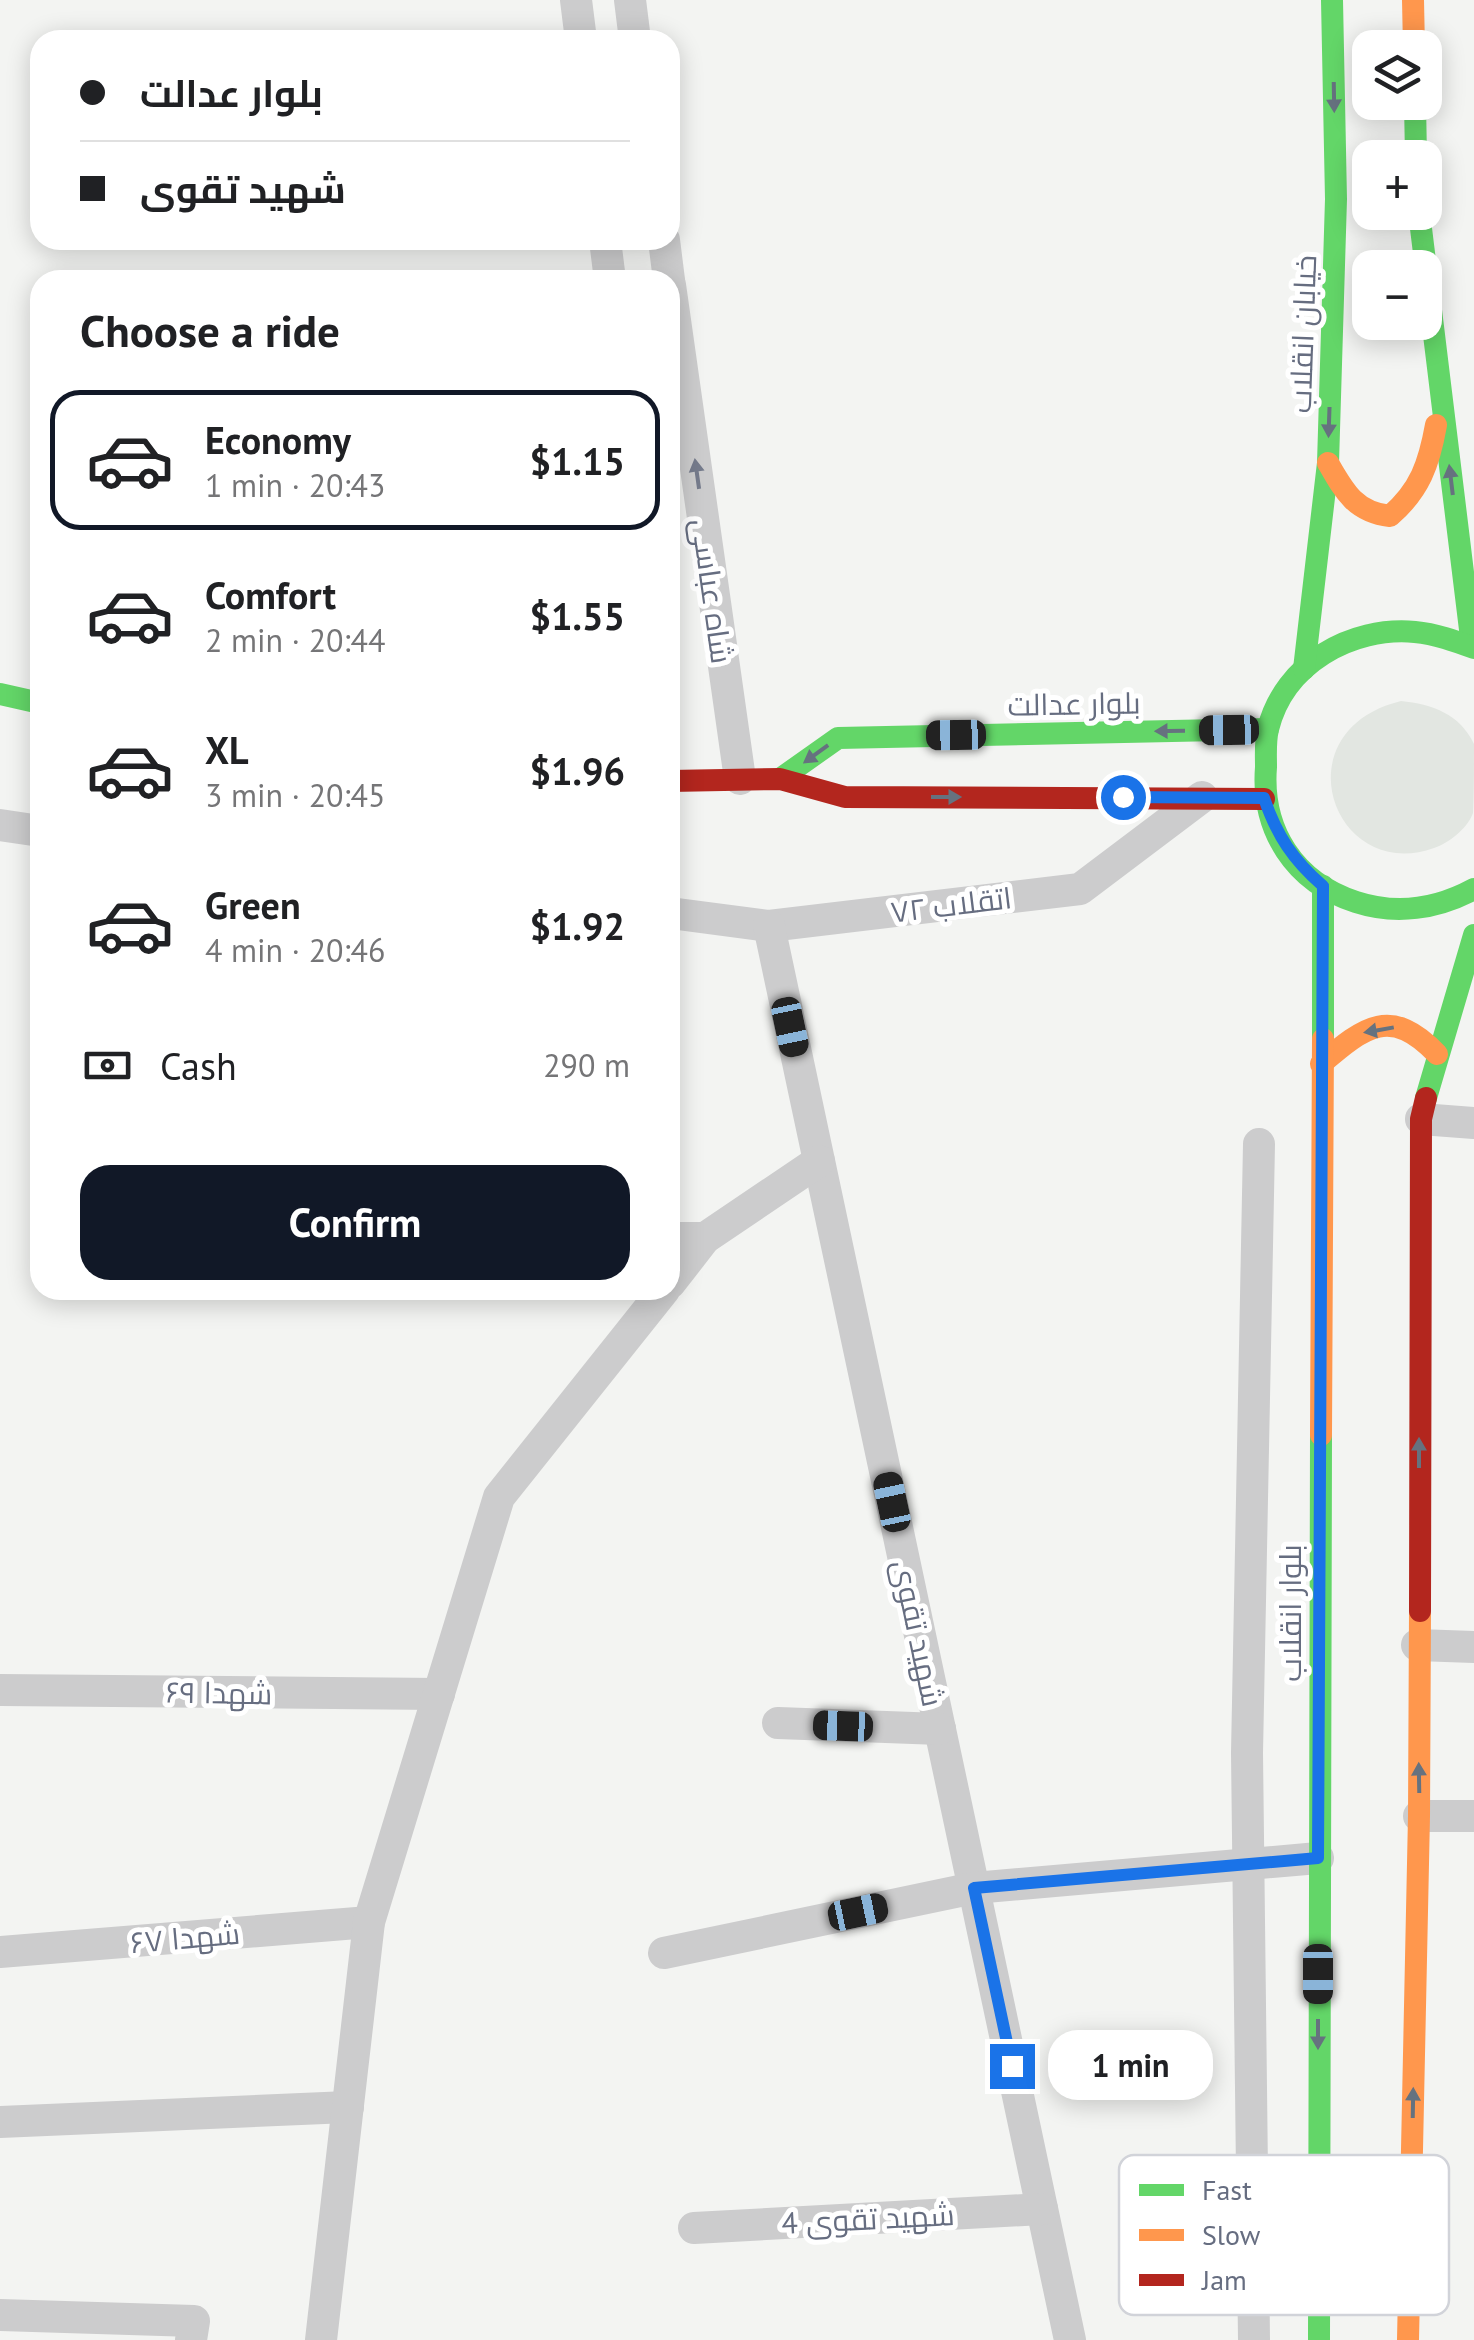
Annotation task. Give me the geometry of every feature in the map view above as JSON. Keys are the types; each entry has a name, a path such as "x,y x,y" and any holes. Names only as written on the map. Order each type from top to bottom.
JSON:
{"main road":[{"name":"خیابان انقلاب","path":"1304,668 1328,463 1336,200 1332,0"},
{"path":"1412,0 1413,30"},
{"path":"1421,230 1473,647 1439,633 1403,628 1367,633 1333,646 1304,668 1282,696 1268,729 1264,798 1276,832 1296,862 1323,886 1356,902 1390,910 1426,908 1460,898 1474,889"},
{"path":"1328,463 1350,500 1368,515 1390,516 1414,497 1428,470 1441,402"},
{"path":"0,694 30,701"},
{"name":"بلوار عدالت","path":"780,779 838,738 1268,729"},
{"path":"680,780 780,779 845,797 1264,798"},
{"name":"بلوار انقلاب","path":"1319,2155 1323,886"},
{"path":"1412,2155 1419,1816 1421,1119 1474,935"},
{"path":"1321,1064 1354,1036 1379,1025 1409,1028 1437,1054"},
{"name":"بلوار انقلاب","path":"1319,2315 1319,2340"},
{"path":"1408,2340 1409,2315"}],"street":[{"path":"576,0 580,30"},
{"path":"630,0 634,30"},
{"name":"شاه عباسی","path":"680,399 740,779"},
{"name":"اتقلاب ۷۲","path":"680,914 769,926 1080,889 1202,797"},
{"path":"0,826 30,830"},
{"name":"شهید تقوی","path":"769,926 1070,2340"},
{"path":"1421,1119 1474,1123"},
{"path":"1252,2155 1247,1753 1259,1144"},
{"path":"680,1270 706,1238 819,1161"},
{"path":"680,1238 706,1238"},
{"path":"320,2340 369,1922 499,1497 656,1300"},
{"path":"1417,1646 1474,1647"},
{"name":"شهدا ۶۹","path":"0,1690 439,1694"},
{"path":"778,1723 940,1729"},
{"path":"1419,1816 1474,1816"},
{"path":"664,1953 974,1888 1318,1858"},
{"name":"شهدا ۶۷","path":"0,1952 369,1922"},
{"path":"0,2122 348,2108"},
{"name":"شهید تقوی 4","path":"694,2228 1042,2208"},
{"path":"1254,2315 1254,2340"},
{"path":"0,2316 194,2321 191,2340"}],"shaded area":[{"path":"1401,701 1434,708 1461,725 1474,744 1474,789 1473,813 1457,834 1434,848 1399,853 1369,844 1347,825 1334,799 1331,770 1340,742 1363,717"}],"traffic: fast":[{"path":"1304,669 1328,463 1336,199 1332,0"},
{"path":"1415,120 1416,140"},
{"path":"1421,230 1472,646"},
{"path":"1474,648 1415,632 1367,635 1345,643 1305,668 1289,686 1276,706 1266,752 1266,790 1276,832 1286,851 1315,881 1356,902 1401,909 1446,901 1474,889"},
{"path":"0,694 30,701"},
{"path":"780,779 838,738 1268,729"},
{"path":"1323,886 1323,1039"},
{"path":"1426,1098 1474,935"},
{"path":"1319,2155 1321,1435"},
{"path":"1319,2315 1319,2340"}],"traffic: slow":[{"path":"1413,0 1414,30"},
{"path":"1328,463 1359,505 1390,516 1422,475 1436,425"},
{"path":"1321,1064 1351,1040 1378,1027 1406,1030 1437,1054"},
{"path":"1321,1435 1323,1039"},
{"path":"1412,2155 1420,1611"},
{"path":"1408,2340 1409,2315"}],"traffic: jam":[{"path":"680,781 780,779 845,797 1264,799"},
{"path":"1420,1611 1421,1119 1426,1098"}],"route":[{"path":"1012,2066 974,1888 1318,1858 1323,886 1296,862 1276,832 1264,798 1123,797"}]}
